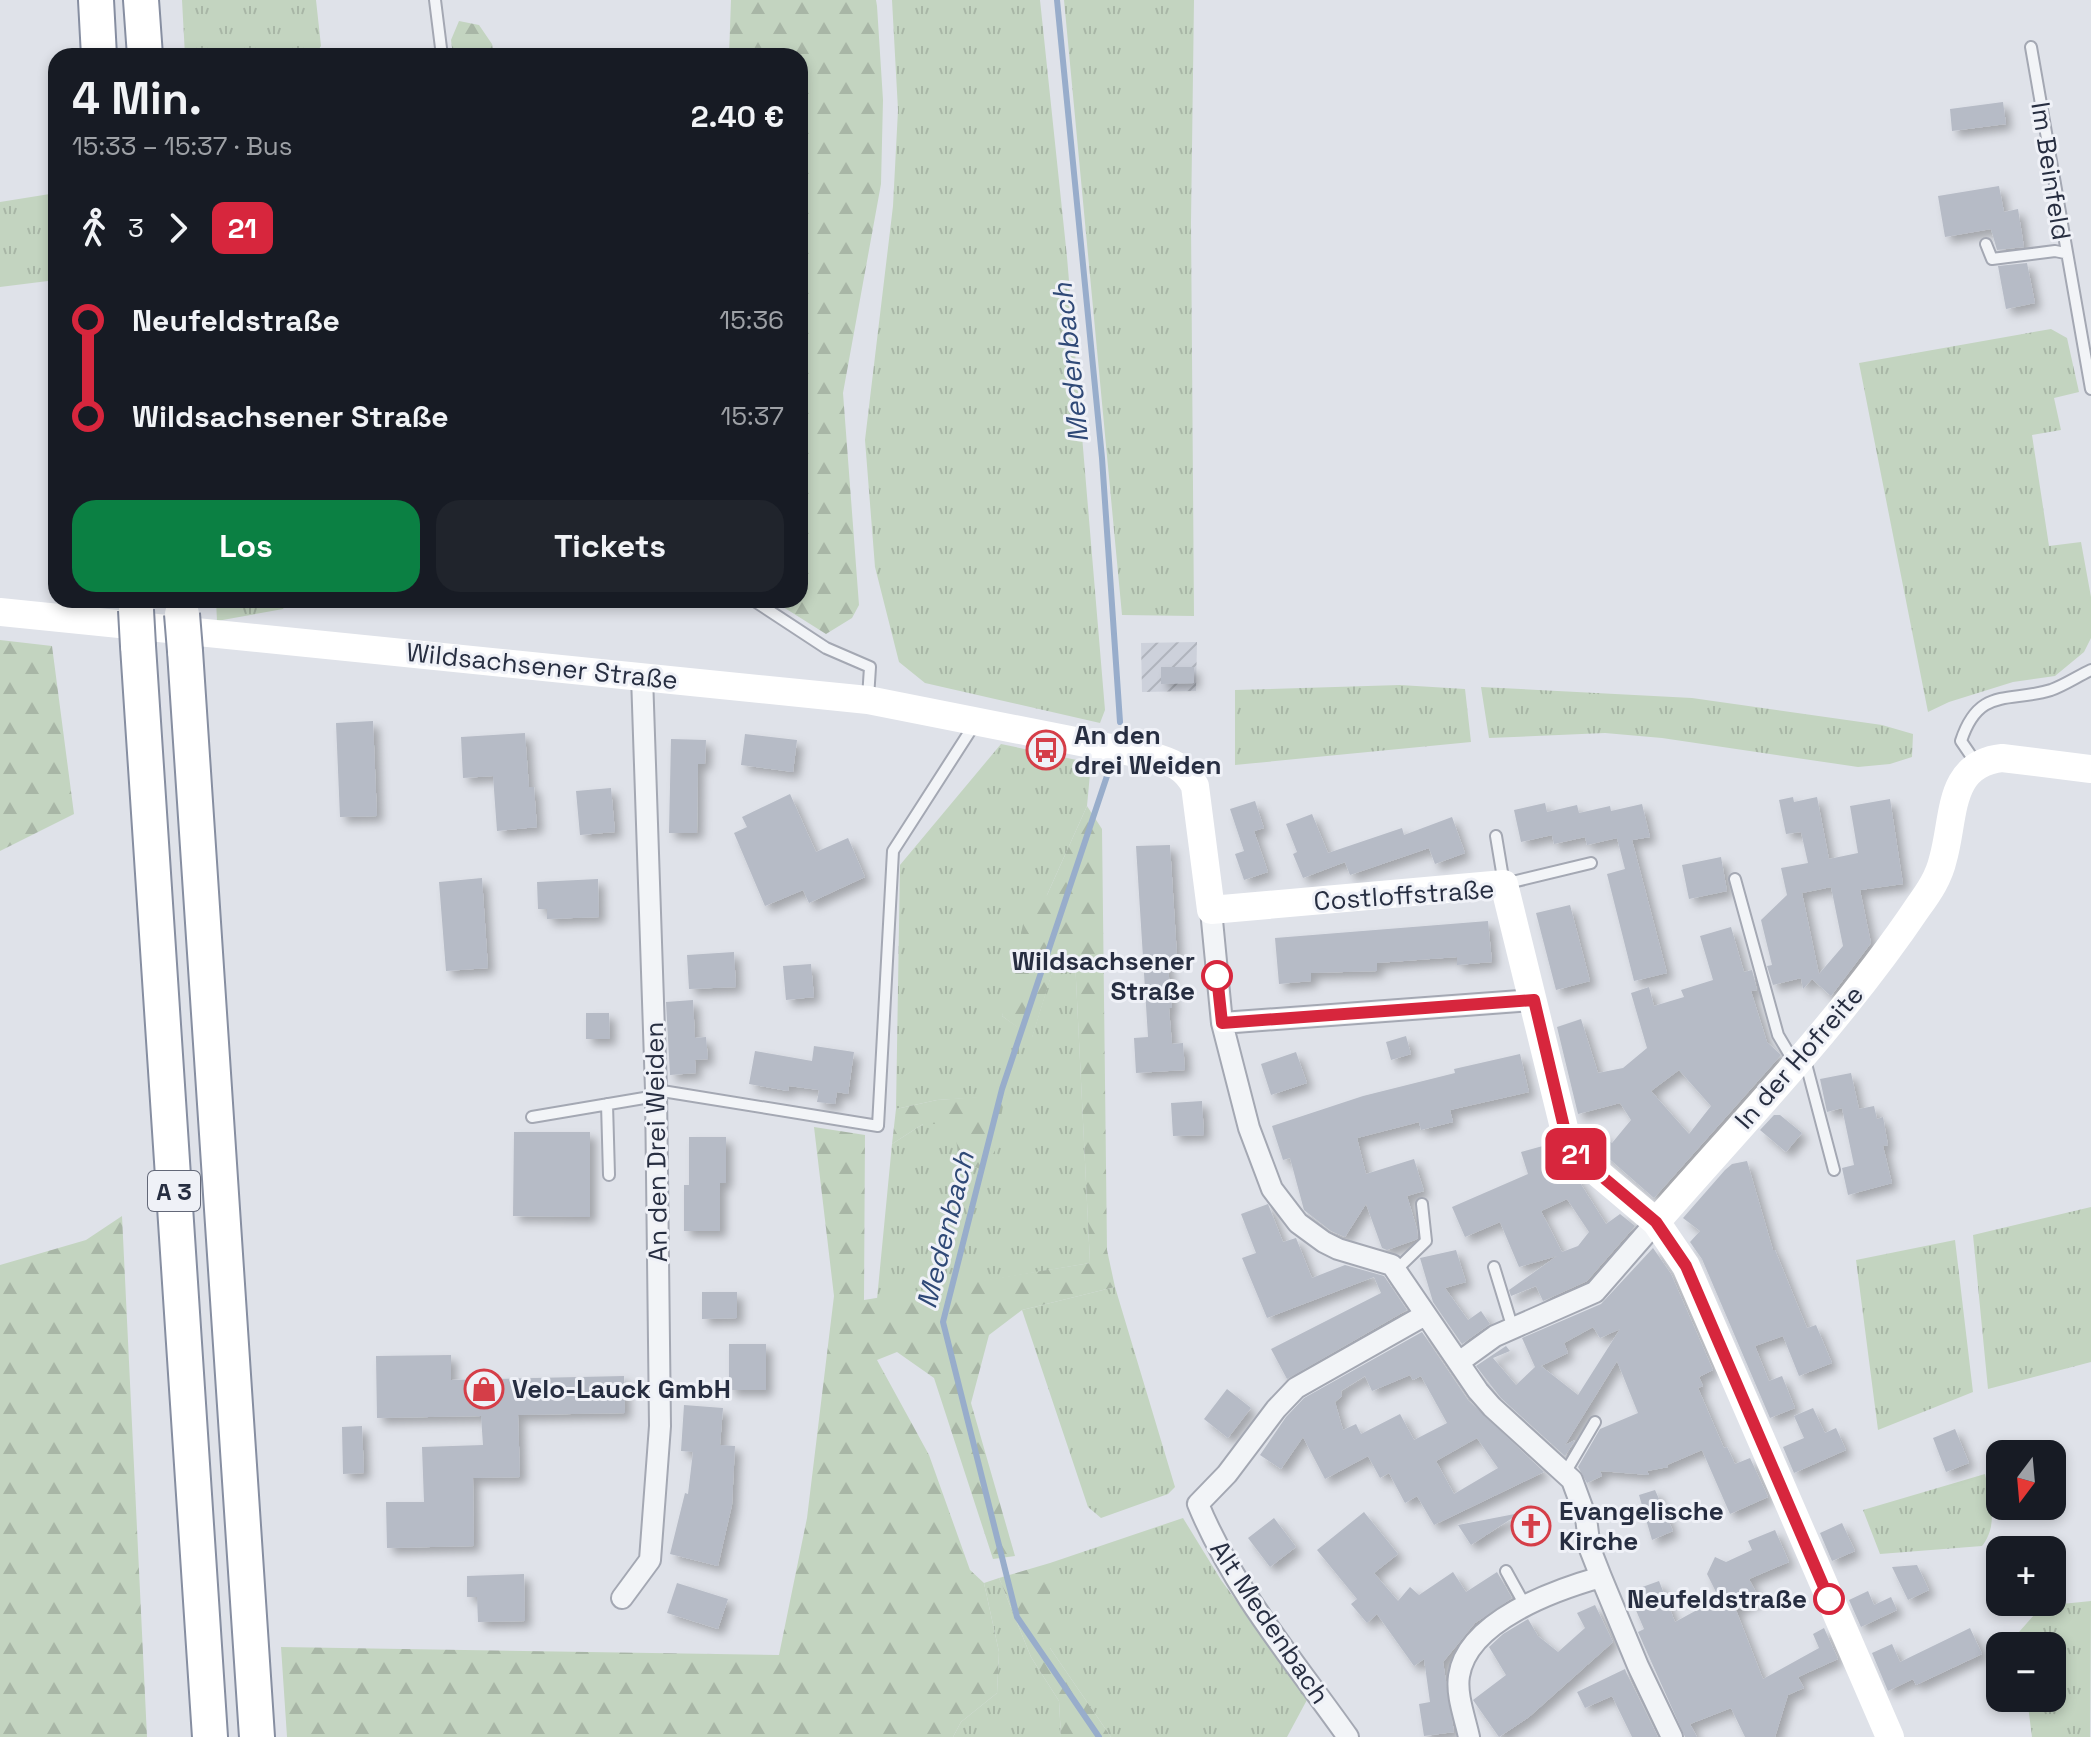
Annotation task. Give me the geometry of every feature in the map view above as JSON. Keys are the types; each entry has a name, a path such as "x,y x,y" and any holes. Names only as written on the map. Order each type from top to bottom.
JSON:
{"highway":[{"path":"96,0 99,48"},
{"path":"141,0 144,48"},
{"name":"A 3","path":"136,608 210,1737"},
{"name":"A 3","path":"182,608 257,1737"}],"main road":[{"name":"Wildsachsener Straße","path":"0,612 868,700 1151,756 1179,766 1188,773 1195,786 1211,910"},
{"path":"1977,765 2002,758 2091,769"},
{"name":"In der Hofreite","path":"1656,1222 1847,1004 1928,893 1943,861 1960,785 1977,765"},
{"name":"Costloffstraße","path":"1211,910 1504,884 1567,1140 1579,1157 1656,1222"},
{"path":"1656,1222 1686,1266 1890,1737"}],"street":[{"name":"An den Drei Weiden","path":"622,1598 650,1560 660,1426 656,1093 642,676"},
{"name":"Wildsachsener Straße","path":"1211,910 1222,1023 1249,1128 1272,1189 1288,1212 1317,1238 1338,1249 1385,1262 1396,1270"},
{"path":"1222,1023 1534,1000"},
{"name":"In der Hofreite","path":"1459,1362 1482,1343 1595,1292 1656,1222"},
{"path":"1396,1270 1468,1379 1492,1407 1572,1480 1586,1518 1590,1549 1638,1666 1672,1737"},
{"name":"Alt Medenbach","path":"1348,1737 1242,1587 1207,1527 1198,1504 1227,1474 1276,1409 1296,1388 1425,1315"},
{"path":"1469,1737 1459,1689 1462,1664 1479,1638 1526,1607 1571,1586 1601,1577"}],"lane":[{"path":"435,0 441,48"},
{"name":"Im Beinfeld","path":"2031,47 2091,389"},
{"path":"1986,244 1992,259 2055,251 2065,253"},
{"path":"765,608 826,648 870,667 868,700"},
{"path":"1977,765 1961,741 1968,720 1995,699 2051,690 2091,670"},
{"path":"532,1117 656,1093 878,1126 893,851 978,720"},
{"path":"1496,836 1504,884 1591,863"},
{"path":"1735,879 1778,1035 1799,1059 1834,1170"},
{"path":"607,1104 609,1175"},
{"path":"1396,1270 1426,1241 1422,1204"},
{"path":"1494,1267 1513,1329"},
{"path":"1565,1473 1595,1422"},
{"path":"1506,1571 1526,1607"}],"shaded area":[{"path":"1197,642 1196,691 1142,692 1141,643"}],"green space":[{"path":"182,0 316,0 320,48 185,48"},
{"path":"731,0 876,0 883,100 881,184 843,393 859,605 852,618 826,634 785,608 808,608 808,48 729,48"},
{"path":"892,0 1040,0 1067,257 1105,710 1100,723 925,683 899,662 875,567 865,440 893,206 898,110"},
{"path":"1064,0 1194,0 1191,222 1194,616 1122,615"},
{"path":"459,21 479,25 493,48 452,48 451,40"},
{"path":"48,194 48,281 0,287 0,202"},
{"path":"2051,329 2067,338 2079,392 2054,398 2061,430 2032,435 2049,546 2081,542 2091,597 2091,638 2084,652 2055,676 2013,682 1949,702 1928,712 1859,363"},
{"path":"216,608 284,608 283,609 217,621"},
{"path":"0,640 52,646 74,814 0,851"},
{"path":"1400,685 1465,689 1471,742 1235,765 1235,690"},
{"path":"1481,687 1692,698 1882,725 1913,734 1912,757 1890,764 1858,767 1662,738 1605,733 1489,738"},
{"path":"1001,744 1091,763 1087,806 1047,895 1002,1016 1032,1037 1057,956 1075,959 1090,1263 877,1299 892,1144 923,1124 954,1124 1005,1096 937,1100 896,1109 900,865"},
{"path":"1087,806 1102,829 1107,1250 1115,1287 1022,1310 989,1335 971,1403 1015,1556 993,1559 934,1378 897,1352 877,1360 929,1455 970,1570 984,1583 999,1652 997,1693 961,1722 953,1737 287,1737 281,1647 779,1655 807,1518 834,1296 814,1127 865,1135 864,1300 1090,1263 1075,960 1057,957 1032,1038 1002,1016 1027,907 1047,895"},
{"path":"1005,1095 991,1173 959,1161 954,1124 923,1124 892,1144 896,1109 937,1100"},
{"path":"2091,1207 2091,1362 1988,1389 1973,1235"},
{"path":"122,1216 147,1737 0,1737 0,1265 86,1240"},
{"path":"1955,1240 1973,1392 1878,1430 1856,1260"},
{"path":"1115,1287 1175,1487 1168,1494 1101,1518 1088,1507 1022,1310"},
{"path":"1985,1474 1986,1520 1992,1520 1982,1546 1880,1554 1863,1510"},
{"path":"1183,1518 1221,1580 1308,1698 1287,1737 1111,1737 1050,1648 1050,1563"},
{"path":"1050,1563 1050,1648 1111,1737 1061,1737 1059,1701 1031,1657 999,1578"},
{"path":"999,1578 1031,1657 1059,1701 1061,1737 953,1737 961,1722 997,1693 999,1652 984,1583"},
{"path":"2091,1601 2090,1737 2032,1737 2029,1712 2066,1712 2066,1632 2019,1632 2033,1616 2066,1616 2066,1604"}],"building":[{"path":"2003,102 2006,124 1952,131 1950,109"},
{"path":"1999,186 2004,212 2018,209 2024,247 1997,250 1991,229 1945,237 1938,196"},
{"path":"2027,263 2035,303 2006,309 1998,266"},
{"path":"1161,667 1194,667 1194,683 1161,684"},
{"path":"373,721 377,816 340,817 336,723"},
{"path":"525,733 529,787 534,787 537,827 497,831 493,776 463,778 461,737"},
{"path":"745,734 797,740 793,772 741,765"},
{"path":"671,739 706,740 705,764 698,764 697,833 669,833"},
{"path":"611,788 615,832 580,835 576,791"},
{"path":"790,794 816,852 848,838 865,877 809,903 803,890 765,906 734,833 747,827 742,817"},
{"path":"1793,797 1794,802 1817,797 1829,859 1858,853 1850,806 1890,799 1903,884 1860,890 1871,943 1831,996 1812,979 1803,989 1801,978 1773,985 1767,966 1772,965 1761,920 1787,895 1781,868 1808,863 1801,832 1786,834 1779,800","holes":["1831,887 1843,946 1819,974 1802,893"]},
{"path":"1255,801 1264,828 1254,831 1268,872 1244,880 1235,854 1244,851 1230,809"},
{"path":"1545,803 1547,812 1577,805 1579,813 1610,806 1611,811 1642,804 1650,837 1632,840 1667,973 1634,981 1607,874 1625,869 1617,838 1587,845 1585,837 1554,844 1552,835 1521,842 1514,810"},
{"path":"1312,814 1328,853 1402,828 1404,835 1452,817 1465,853 1435,864 1429,848 1350,875 1345,862 1303,878 1286,824"},
{"path":"1170,845 1177,956 1167,957 1172,1008 1169,1008 1172,1044 1183,1043 1185,1070 1136,1073 1134,1038 1148,1037 1136,846"},
{"path":"1721,857 1727,891 1689,899 1682,865"},
{"path":"482,878 488,968 446,971 439,882"},
{"path":"598,879 599,917 547,919 547,909 538,909 537,882"},
{"path":"1570,905 1590,981 1556,990 1536,913"},
{"path":"1488,921 1492,962 1457,965 1457,957 1377,963 1377,971 1311,973 1311,981 1279,984 1275,938"},
{"path":"1731,927 1744,972 1752,970 1757,990 1751,991 1767,1042 1781,1055 1654,1198 1589,1141 1597,1131 1612,1143 1631,1120 1620,1103 1578,1114 1557,1027 1581,1019 1598,1073 1623,1068 1647,1048 1631,993 1649,987 1654,1006 1684,997 1681,990 1713,980 1700,936","holes":["1679,1070 1711,1106 1689,1134 1651,1091"]},
{"path":"734,952 736,987 689,989 687,955"},
{"path":"811,964 814,997 786,1000 783,966"},
{"path":"693,1000 695,1038 706,1037 708,1059 695,1060 696,1073 670,1075 666,1002"},
{"path":"586,1013 609,1013 610,1039 586,1039"},
{"path":"1406,1036 1411,1054 1391,1060 1386,1042"},
{"path":"814,1046 854,1052 848,1094 837,1092 835,1104 817,1102 819,1090 789,1086 788,1091 749,1084 755,1051 812,1061"},
{"path":"1296,1052 1307,1083 1271,1095 1261,1064"},
{"path":"1520,1054 1529,1092 1450,1110 1453,1122 1421,1130 1419,1122 1357,1138 1366,1174 1414,1159 1424,1191 1407,1196 1418,1238 1387,1250 1382,1248 1366,1204 1345,1237 1331,1231 1304,1210 1290,1158 1283,1160 1272,1126 1363,1096 1455,1073 1454,1069"},
{"path":"1851,1073 1859,1109 1874,1106 1877,1119 1883,1117 1888,1145 1883,1146 1892,1183 1848,1195 1842,1168 1854,1165 1842,1108 1827,1112 1820,1079"},
{"path":"1202,1101 1204,1135 1173,1136 1171,1103"},
{"path":"1774,1115 1780,1115 1802,1133 1786,1152 1760,1130"},
{"path":"514,1132 590,1132 590,1217 513,1216"},
{"path":"689,1137 726,1137 726,1183 720,1183 720,1231 684,1231 684,1185 689,1185"},
{"path":"1550,1144 1565,1167 1577,1178 1606,1224 1620,1214 1635,1226 1587,1281 1543,1301 1536,1286 1511,1296 1509,1290 1557,1256 1519,1267 1500,1222 1465,1237 1452,1207 1528,1174 1521,1152","holes":["1567,1199 1589,1232 1578,1246 1562,1252 1541,1211"]},
{"path":"1747,1161 1773,1250 1807,1328 1816,1325 1832,1363 1799,1376 1783,1336 1755,1346 1769,1381 1782,1376 1795,1408 1770,1418 1702,1259 1690,1242 1700,1231 1683,1218 1725,1170 1732,1164"},
{"path":"1268,1204 1283,1242 1296,1238 1312,1278 1345,1265 1384,1276 1407,1310 1287,1379 1271,1349 1381,1293 1374,1277 1267,1318 1242,1258 1256,1253 1241,1214"},
{"path":"1653,1248 1671,1274 1713,1370 1699,1377 1703,1386 1698,1388 1724,1448 1727,1447 1735,1464 1750,1458 1768,1497 1730,1514 1702,1450 1668,1467 1647,1471 1649,1475 1600,1471 1602,1476 1587,1483 1578,1467 1600,1429 1638,1413 1617,1361 1565,1445 1575,1440 1565,1456 1501,1398 1476,1366 1506,1346 1510,1351 1493,1358 1516,1385 1535,1367 1522,1338 1601,1304","holes":["1593,1327 1600,1338 1620,1329 1578,1395 1541,1366 1568,1353 1564,1343"]},
{"path":"1456,1250 1466,1282 1445,1288 1468,1320 1481,1311 1490,1324 1462,1344 1433,1302 1420,1258"},
{"path":"702,1292 737,1292 737,1318 702,1319"},
{"path":"1422,1332 1468,1400 1544,1472 1434,1525 1417,1496 1405,1503 1389,1473 1380,1478 1368,1456 1325,1479 1303,1437 1281,1469 1260,1455 1286,1417 1304,1398","holes":["1410,1375 1413,1380 1421,1376 1447,1423 1414,1440 1400,1414 1361,1434 1356,1424 1343,1430 1335,1402 1342,1396 1341,1391 1365,1376 1372,1391","1477,1438 1498,1468 1454,1494 1436,1461"]},
{"path":"729,1344 766,1344 766,1390 729,1390"},
{"path":"451,1355 451,1380 624,1376 625,1413 518,1415 520,1477 473,1478 474,1546 387,1548 386,1502 424,1502 422,1447 483,1445 481,1416 377,1418 376,1356"},
{"path":"1227,1389 1251,1408 1228,1438 1204,1419"},
{"path":"684,1405 723,1408 720,1445 735,1446 732,1505 718,1566 670,1554 685,1493 688,1494 693,1452 681,1451"},
{"path":"1813,1408 1825,1433 1836,1428 1846,1450 1794,1473 1783,1447 1804,1438 1794,1416"},
{"path":"362,1426 364,1473 343,1474 342,1427"},
{"path":"1955,1429 1969,1463 1946,1472 1933,1438"},
{"path":"1655,1490 1673,1531 1652,1540 1639,1495"},
{"path":"1364,1512 1398,1554 1374,1573 1398,1601 1410,1587 1419,1595 1453,1572 1466,1592 1497,1572 1512,1598 1475,1623 1443,1662 1454,1732 1424,1736 1419,1704 1430,1702 1424,1659 1414,1666 1377,1614 1367,1623 1351,1604 1357,1599 1317,1550"},
{"path":"1520,1513 1471,1545 1458,1525"},
{"path":"1274,1518 1296,1547 1270,1567 1248,1538"},
{"path":"1842,1523 1855,1551 1832,1561 1820,1533"},
{"path":"1775,1530 1789,1562 1749,1579 1759,1598 1736,1610 1763,1679 1819,1648 1813,1634 1824,1628 1838,1659 1798,1677 1804,1688 1788,1695 1775,1737 1745,1737 1731,1708 1690,1724 1697,1737 1685,1737 1638,1632 1644,1629 1635,1608 1640,1606 1634,1590 1659,1581 1675,1622 1719,1598 1707,1574 1715,1557 1726,1562 1752,1550 1748,1541"},
{"path":"1917,1565 1929,1590 1908,1600 1892,1567"},
{"path":"524,1574 525,1621 478,1622 477,1597 467,1597 467,1576"},
{"path":"677,1583 728,1599 718,1629 667,1613"},
{"path":"1868,1591 1874,1605 1891,1597 1897,1610 1861,1627 1849,1600"},
{"path":"1595,1605 1613,1642 1529,1717 1499,1737 1473,1700 1506,1675 1489,1647 1528,1619 1538,1636 1558,1652 1585,1628 1577,1613"},
{"path":"1970,1628 1982,1654 1916,1685 1913,1679 1888,1691 1872,1653 1892,1644 1900,1662"},
{"path":"1625,1669 1658,1737 1632,1737 1612,1696 1585,1708 1577,1692"}],"waterway":[{"name":"Medenbach","path":"1057,0 1102,458 1120,722"},
{"name":"Medenbach","path":"1099,1737 1017,1617 943,1322 1002,1089 1110,767"}],"bus line":[{"name":"21","path":"1217,976 1222,1023 1534,1000 1567,1140 1579,1157 1656,1222 1686,1266 1829,1599"}],"place":[{"name":"An den drei Weiden","path":"1046,750"},
{"name":"Wildsachsener Straße","path":"1217,976"},
{"name":"Velo-Lauck GmbH","path":"484,1389"},
{"name":"Evangelische Kirche","path":"1531,1526"},
{"name":"Neufeldstraße","path":"1829,1599"}]}
